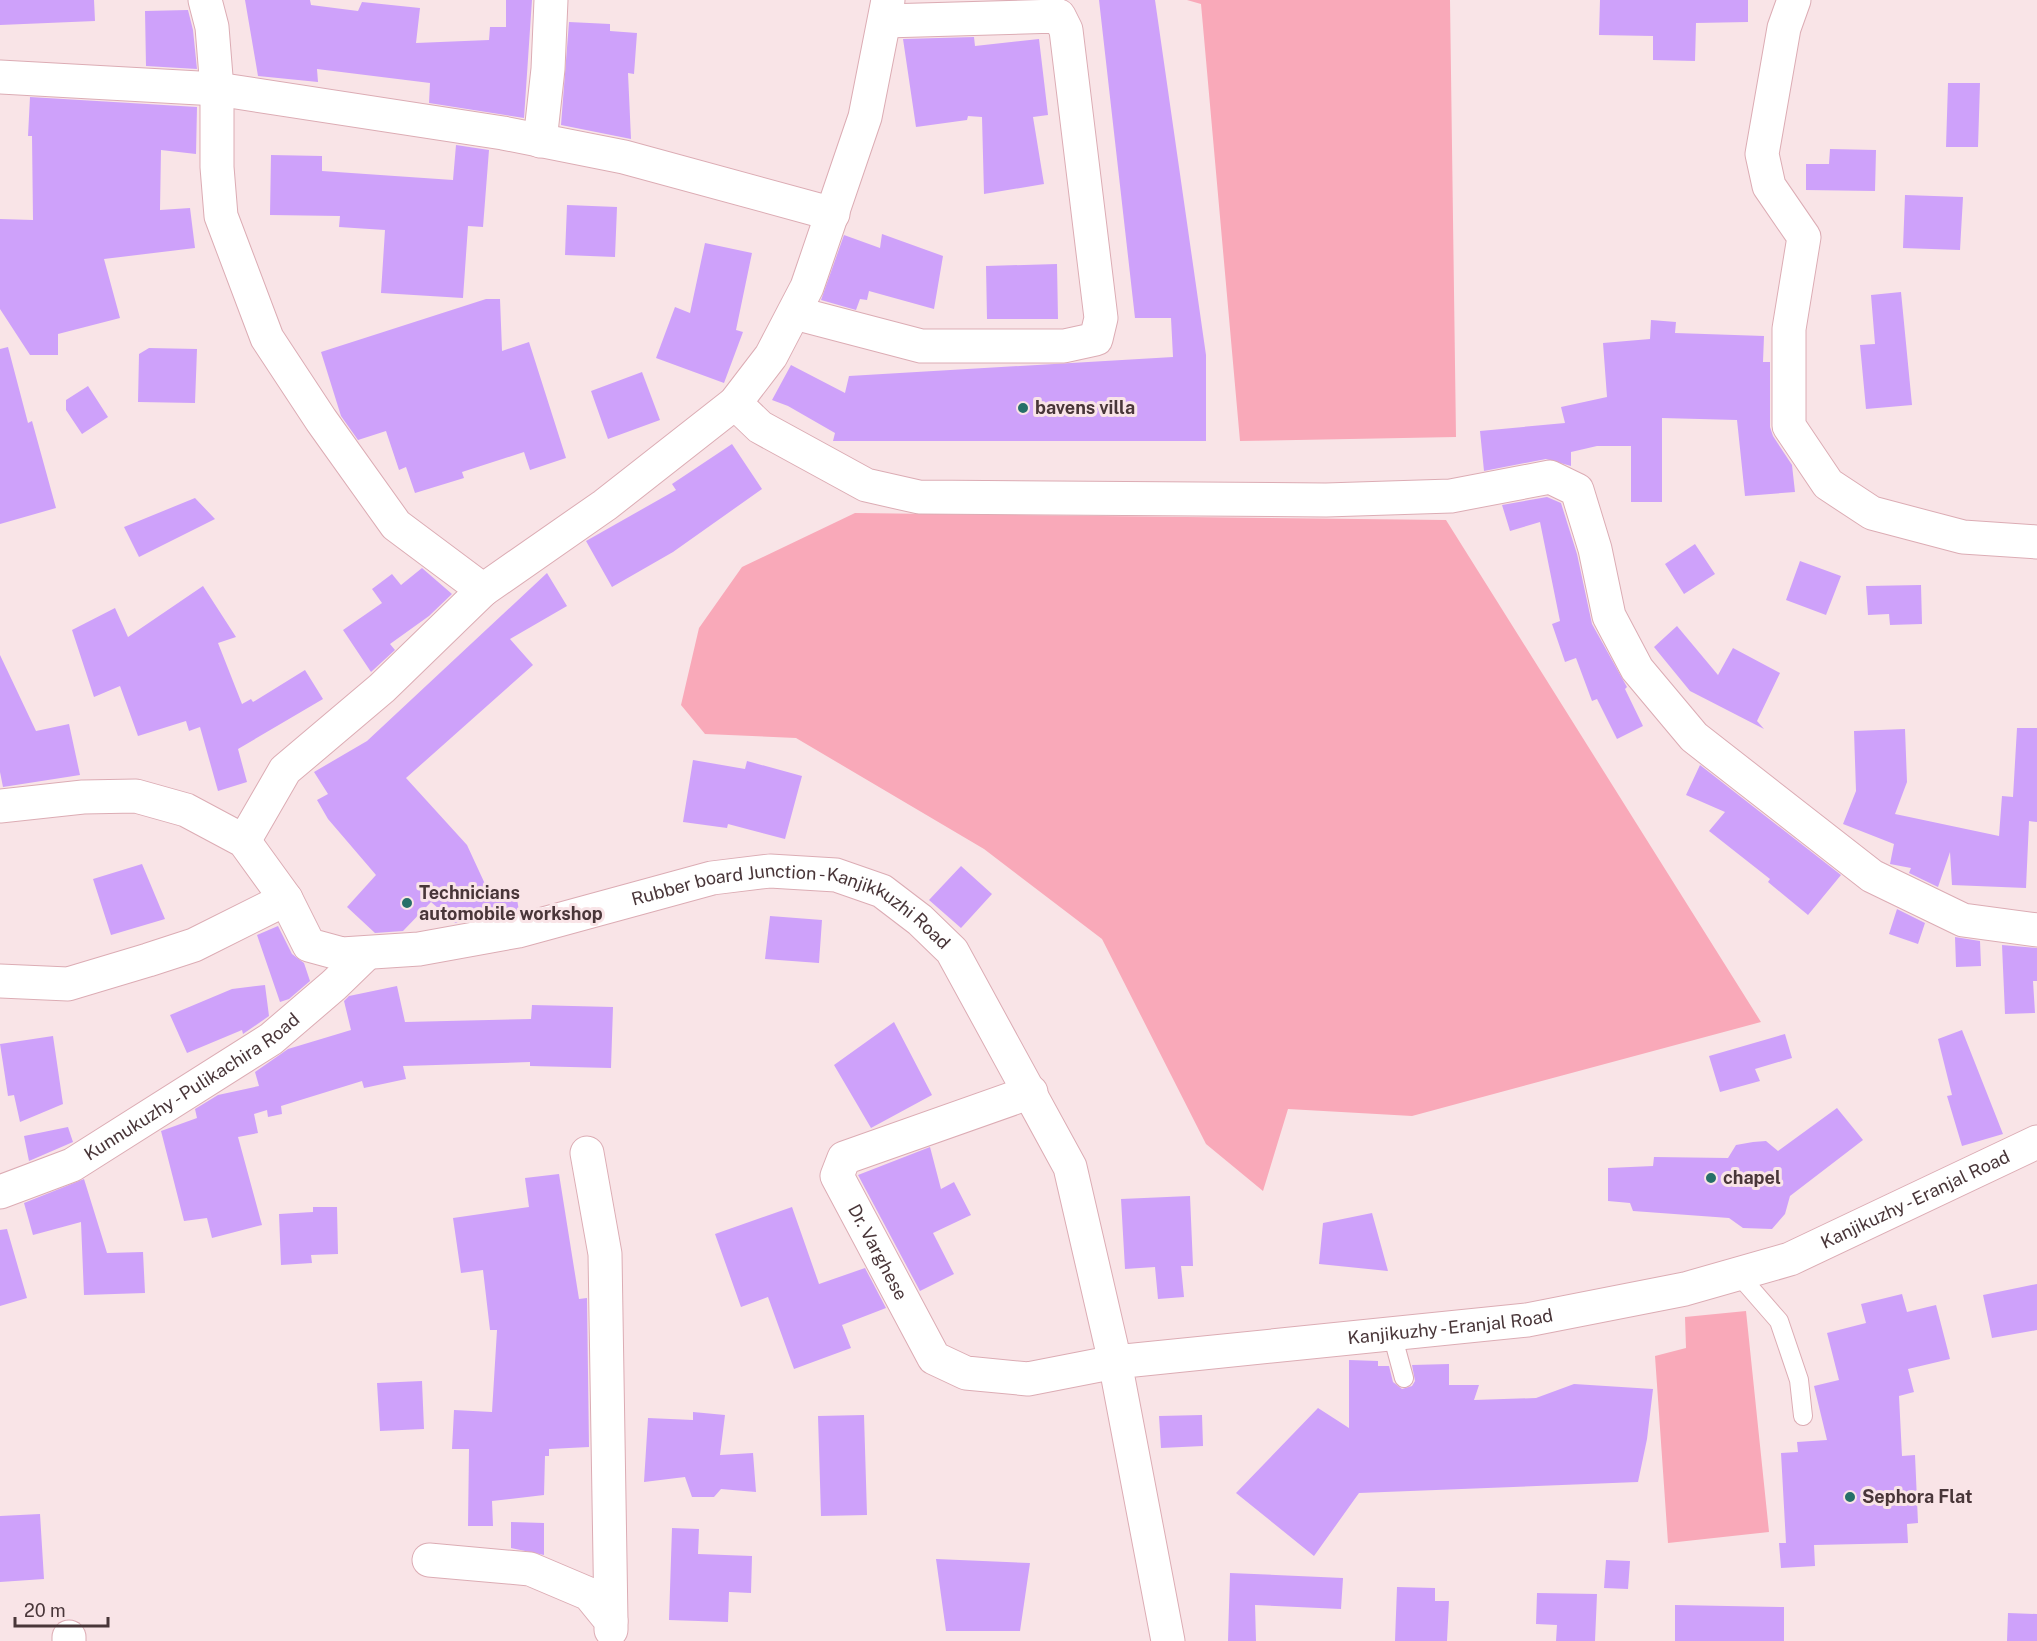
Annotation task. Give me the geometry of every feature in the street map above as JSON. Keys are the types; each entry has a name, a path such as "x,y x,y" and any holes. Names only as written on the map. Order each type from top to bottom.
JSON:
{"street":[{"path":"205,0 212,27 217,89 217,167 221,216 267,338 321,420 396,525 483,590"},
{"path":"540,141 548,69 551,0"},
{"path":"1794,0 1784,28 1762,154 1769,186 1804,237 1789,329 1789,426 1828,484 1872,513 1963,537 2037,542"},
{"path":"244,841 285,770 382,687 483,590 605,505 735,403 771,356 807,287 865,117 886,11 1059,16 1066,30 1101,318 1096,339 1064,346 921,346 795,313"},
{"path":"0,77 217,89 540,141 624,157 833,214"},
{"path":"735,403 760,427 866,485 919,497 1338,500 1451,496 1550,477 1577,490 1595,549 1609,616 1637,669 1694,737 1872,876 1963,920 2037,930"},
{"name":"Rubber board Junction - Kanjikkuzhi Road","path":"0,806 83,797 136,796 186,810 244,841 286,899 309,945 342,954 419,950 518,931 712,878 770,871 836,875 882,891 920,920 952,951 1070,1167 1115,1362"},
{"path":"0,981 68,984 194,945 286,899"},
{"name":"Kunnukuzhy - Pulikachira Road","path":"0,1192 72,1165 271,1039 334,985 367,953"},
{"name":"Dr. Varghese","path":"1030,1092 843,1158 837,1176 934,1358 966,1373 1028,1379 1115,1362"},
{"name":"Kanjikuzhy - Eranjal Road","path":"1115,1362 1527,1320 1685,1288 1790,1259 2037,1142"},
{"path":"587,1154 605,1254 611,1631"},
{"path":"1115,1362 1168,1641"},
{"path":"429,1560 530,1569 589,1594 611,1631"}],"lane":[{"path":"1738,1274 1779,1321 1799,1380 1803,1416"},
{"path":"1392,1334 1404,1378"}],"shaded area":[{"path":"1187,0 1450,0 1456,437 1240,441 1201,4"},
{"path":"855,513 1446,520 1761,1022 1412,1116 1288,1109 1263,1191 1206,1144 1102,939 984,849 796,738 705,734 681,705 699,628 742,567"},
{"path":"1746,1311 1769,1532 1668,1543 1655,1356 1686,1348 1685,1317"}],"building":[{"path":"0,0 94,0 95,21 0,25"},
{"path":"245,0 310,0 311,5 358,11 362,2 420,8 416,43 489,40 490,27 506,27 506,0 532,0 524,118 429,103 430,83 317,69 318,82 258,76"},
{"path":"1099,0 1155,0 1206,355 1206,441 833,441 835,433 788,406 772,400 791,365 845,393 849,376 1173,357 1171,318 1135,318"},
{"path":"1600,0 1748,0 1748,22 1696,23 1695,61 1653,60 1653,36 1599,35"},
{"path":"188,10 193,30 197,69 146,66 145,11"},
{"path":"569,22 610,24 610,31 637,33 634,74 628,73 631,139 561,125"},
{"path":"974,37 975,46 1039,39 1048,115 1033,117 1044,184 984,194 982,117 968,116 967,120 916,127 903,39"},
{"path":"1948,83 1980,83 1978,147 1946,147"},
{"path":"30,97 197,107 196,154 161,150 160,210 190,208 195,248 104,259 120,318 58,334 58,355 30,355 0,309 0,219 33,220 32,136 28,136"},
{"path":"456,145 489,150 483,227 468,226 463,298 381,293 385,230 339,227 340,216 270,215 271,155 322,156 322,171 453,180"},
{"path":"1830,149 1876,150 1875,191 1806,190 1806,164 1829,164"},
{"path":"1905,195 1963,197 1960,250 1903,248"},
{"path":"567,205 617,207 615,257 565,255"},
{"path":"882,234 943,256 934,309 869,291 867,300 860,299 856,310 821,300 844,235 880,248"},
{"path":"705,243 752,253 736,330 743,332 724,383 656,358 675,307 690,313"},
{"path":"1057,264 1058,319 987,319 986,266"},
{"path":"1901,292 1912,405 1866,409 1860,345 1875,344 1871,295"},
{"path":"486,299 500,299 502,351 529,342 566,458 530,470 524,452 462,472 464,478 415,493 406,467 399,470 386,431 358,440 341,416 321,352"},
{"path":"1651,320 1676,322 1675,333 1764,336 1763,362 1770,362 1770,427 1773,436 1792,465 1795,492 1745,496 1737,420 1662,418 1662,502 1631,502 1631,446 1597,446 1571,452 1571,466 1546,459 1484,471 1480,431 1565,423 1561,407 1607,397 1603,343 1650,339"},
{"path":"8,347 28,423 32,421 56,508 0,524 0,349"},
{"path":"149,348 197,349 195,403 138,402 139,354"},
{"path":"642,372 660,420 608,439 591,391"},
{"path":"88,386 108,417 82,434 66,410 66,400"},
{"path":"732,444 762,489 673,552 612,587 586,541 676,490 672,484"},
{"path":"1547,497 1561,503 1577,554 1592,624 1627,687 1625,689 1643,726 1617,739 1597,699 1592,701 1576,658 1565,662 1552,624 1560,621 1540,522 1510,531 1502,505"},
{"path":"195,498 215,519 139,557 124,527"},
{"path":"1695,544 1715,574 1684,594 1665,564"},
{"path":"1800,561 1841,576 1826,615 1786,600"},
{"path":"422,568 452,594 429,616 390,644 395,650 371,672 343,630 382,603 372,589 392,574 401,585"},
{"path":"547,573 567,606 510,639 533,665 406,778 467,845 491,897 516,893 519,911 455,923 431,902 403,931 375,933 347,907 376,875 328,819 317,800 328,794 314,772 367,741"},
{"path":"1921,585 1922,624 1890,625 1889,614 1868,615 1866,586"},
{"path":"203,586 236,637 218,643 242,704 251,699 253,702 305,670 323,699 238,749 247,782 218,791 200,727 189,731 186,721 138,736 120,686 94,697 72,630 115,608 128,637"},
{"path":"1677,626 1718,675 1733,648 1780,673 1757,721 1764,729 1690,691 1654,647"},
{"path":"0,655 36,731 69,724 80,775 3,787 0,772"},
{"path":"2017,728 2037,728 2037,822 2029,821 2026,888 1952,885 1950,852 1938,887 1909,873 1911,868 1890,864 1894,844 1843,824 1856,791 1854,731 1905,729 1907,782 1895,814 1999,836 2002,796 2013,797"},
{"path":"693,760 745,769 747,761 802,776 785,839 728,824 727,828 683,822"},
{"path":"1700,765 1841,875 1808,915 1768,882 1770,879 1709,831 1725,812 1686,795"},
{"path":"142,864 165,919 111,935 93,879"},
{"path":"961,866 992,894 961,928 929,900"},
{"path":"1897,909 1925,923 1918,944 1889,934"},
{"path":"770,916 822,920 819,963 765,959"},
{"path":"278,926 292,954 304,963 310,981 289,999 280,1002 257,935"},
{"path":"1955,937 1980,941 1981,966 1956,967"},
{"path":"2002,945 2037,948 2037,981 2033,981 2035,1013 2005,1014"},
{"path":"265,985 269,1016 243,1034 242,1030 187,1053 170,1015 232,989"},
{"path":"397,986 405,1022 531,1019 532,1005 613,1007 611,1068 530,1066 530,1062 403,1066 406,1079 364,1088 362,1081 281,1106 282,1114 268,1117 267,1110 254,1114 258,1133 238,1137 262,1225 212,1238 207,1218 184,1221 161,1131 197,1118 195,1109 218,1095 259,1086 255,1072 288,1049 351,1030 344,1001 349,996"},
{"path":"894,1022 932,1095 871,1128 834,1065"},
{"path":"1962,1030 2003,1134 1962,1146 1947,1096 1952,1095 1938,1039"},
{"path":"1785,1034 1792,1058 1755,1069 1760,1081 1720,1092 1709,1056"},
{"path":"53,1036 63,1104 20,1122 14,1095 8,1096 0,1044"},
{"name":"chapel","path":"1837,1108 1863,1140 1790,1196 1785,1214 1772,1229 1743,1228 1729,1218 1633,1211 1630,1203 1608,1201 1608,1168 1653,1166 1654,1157 1728,1158 1736,1145 1753,1142 1766,1141 1778,1151"},
{"path":"68,1127 73,1142 29,1161 24,1136"},
{"path":"930,1147 941,1189 954,1182 971,1215 933,1233 954,1274 920,1291 858,1175"},
{"path":"559,1174 579,1299 587,1298 589,1447 549,1449 549,1456 545,1456 544,1495 492,1501 493,1526 468,1526 469,1449 452,1449 454,1410 492,1412 497,1330 490,1330 483,1270 461,1273 453,1218 529,1207 525,1178"},
{"path":"84,1179 107,1253 143,1252 145,1293 84,1295 81,1222 33,1235 24,1203"},
{"path":"1190,1196 1193,1266 1181,1266 1184,1297 1158,1299 1155,1267 1125,1269 1121,1199"},
{"path":"313,1207 337,1207 338,1254 311,1255 312,1263 281,1265 279,1214 313,1212"},
{"path":"792,1207 819,1284 865,1268 886,1308 842,1325 851,1348 794,1369 768,1297 741,1307 715,1234"},
{"path":"1372,1213 1388,1271 1319,1264 1323,1223"},
{"path":"7,1229 27,1298 0,1306 0,1230"},
{"path":"2037,1284 2037,1330 1992,1338 1983,1295"},
{"path":"1902,1294 1907,1312 1936,1305 1950,1359 1908,1369 1914,1392 1899,1396 1902,1456 1915,1455 1918,1523 1907,1524 1908,1543 1814,1545 1815,1566 1781,1568 1779,1543 1786,1543 1781,1453 1798,1452 1797,1442 1827,1440 1814,1386 1839,1380 1827,1333 1866,1323 1861,1304"},
{"path":"1349,1360 1378,1361 1378,1366 1389,1366 1393,1382 1402,1389 1412,1386 1415,1381 1412,1365 1449,1364 1449,1385 1479,1385 1474,1400 1536,1398 1574,1384 1653,1389 1647,1439 1638,1482 1359,1493 1314,1556 1236,1493 1318,1408 1349,1428"},
{"path":"422,1381 424,1429 380,1431 377,1383"},
{"path":"693,1412 725,1415 720,1455 753,1453 756,1492 721,1489 714,1497 692,1497 685,1477 644,1482 648,1418 693,1420"},
{"path":"864,1415 867,1515 821,1516 818,1416"},
{"path":"1202,1415 1203,1446 1161,1448 1159,1416"},
{"path":"40,1514 44,1579 0,1582 0,1516"},
{"path":"511,1522 544,1523 544,1555 511,1548"},
{"path":"672,1528 699,1529 698,1554 752,1556 751,1593 729,1592 728,1622 669,1620"},
{"path":"936,1559 1030,1563 1020,1631 946,1631"},
{"path":"1606,1560 1630,1561 1628,1589 1604,1588"},
{"path":"1230,1573 1343,1578 1341,1609 1255,1605 1256,1641 1228,1641"},
{"path":"1397,1587 1435,1588 1435,1601 1449,1601 1447,1641 1395,1641"},
{"path":"1537,1593 1597,1594 1595,1641 1556,1641 1557,1625 1536,1624"},
{"path":"1675,1605 1784,1607 1784,1641 1675,1641"},
{"path":"2008,1613 2037,1614 2037,1641 2007,1641"}],"place":[{"name":"bavens villa","path":"1023,408"},
{"name":"Technicians automobile workshop","path":"407,903"},
{"name":"chapel","path":"1711,1178"},
{"name":"Sephora Flat","path":"1850,1497"}]}
